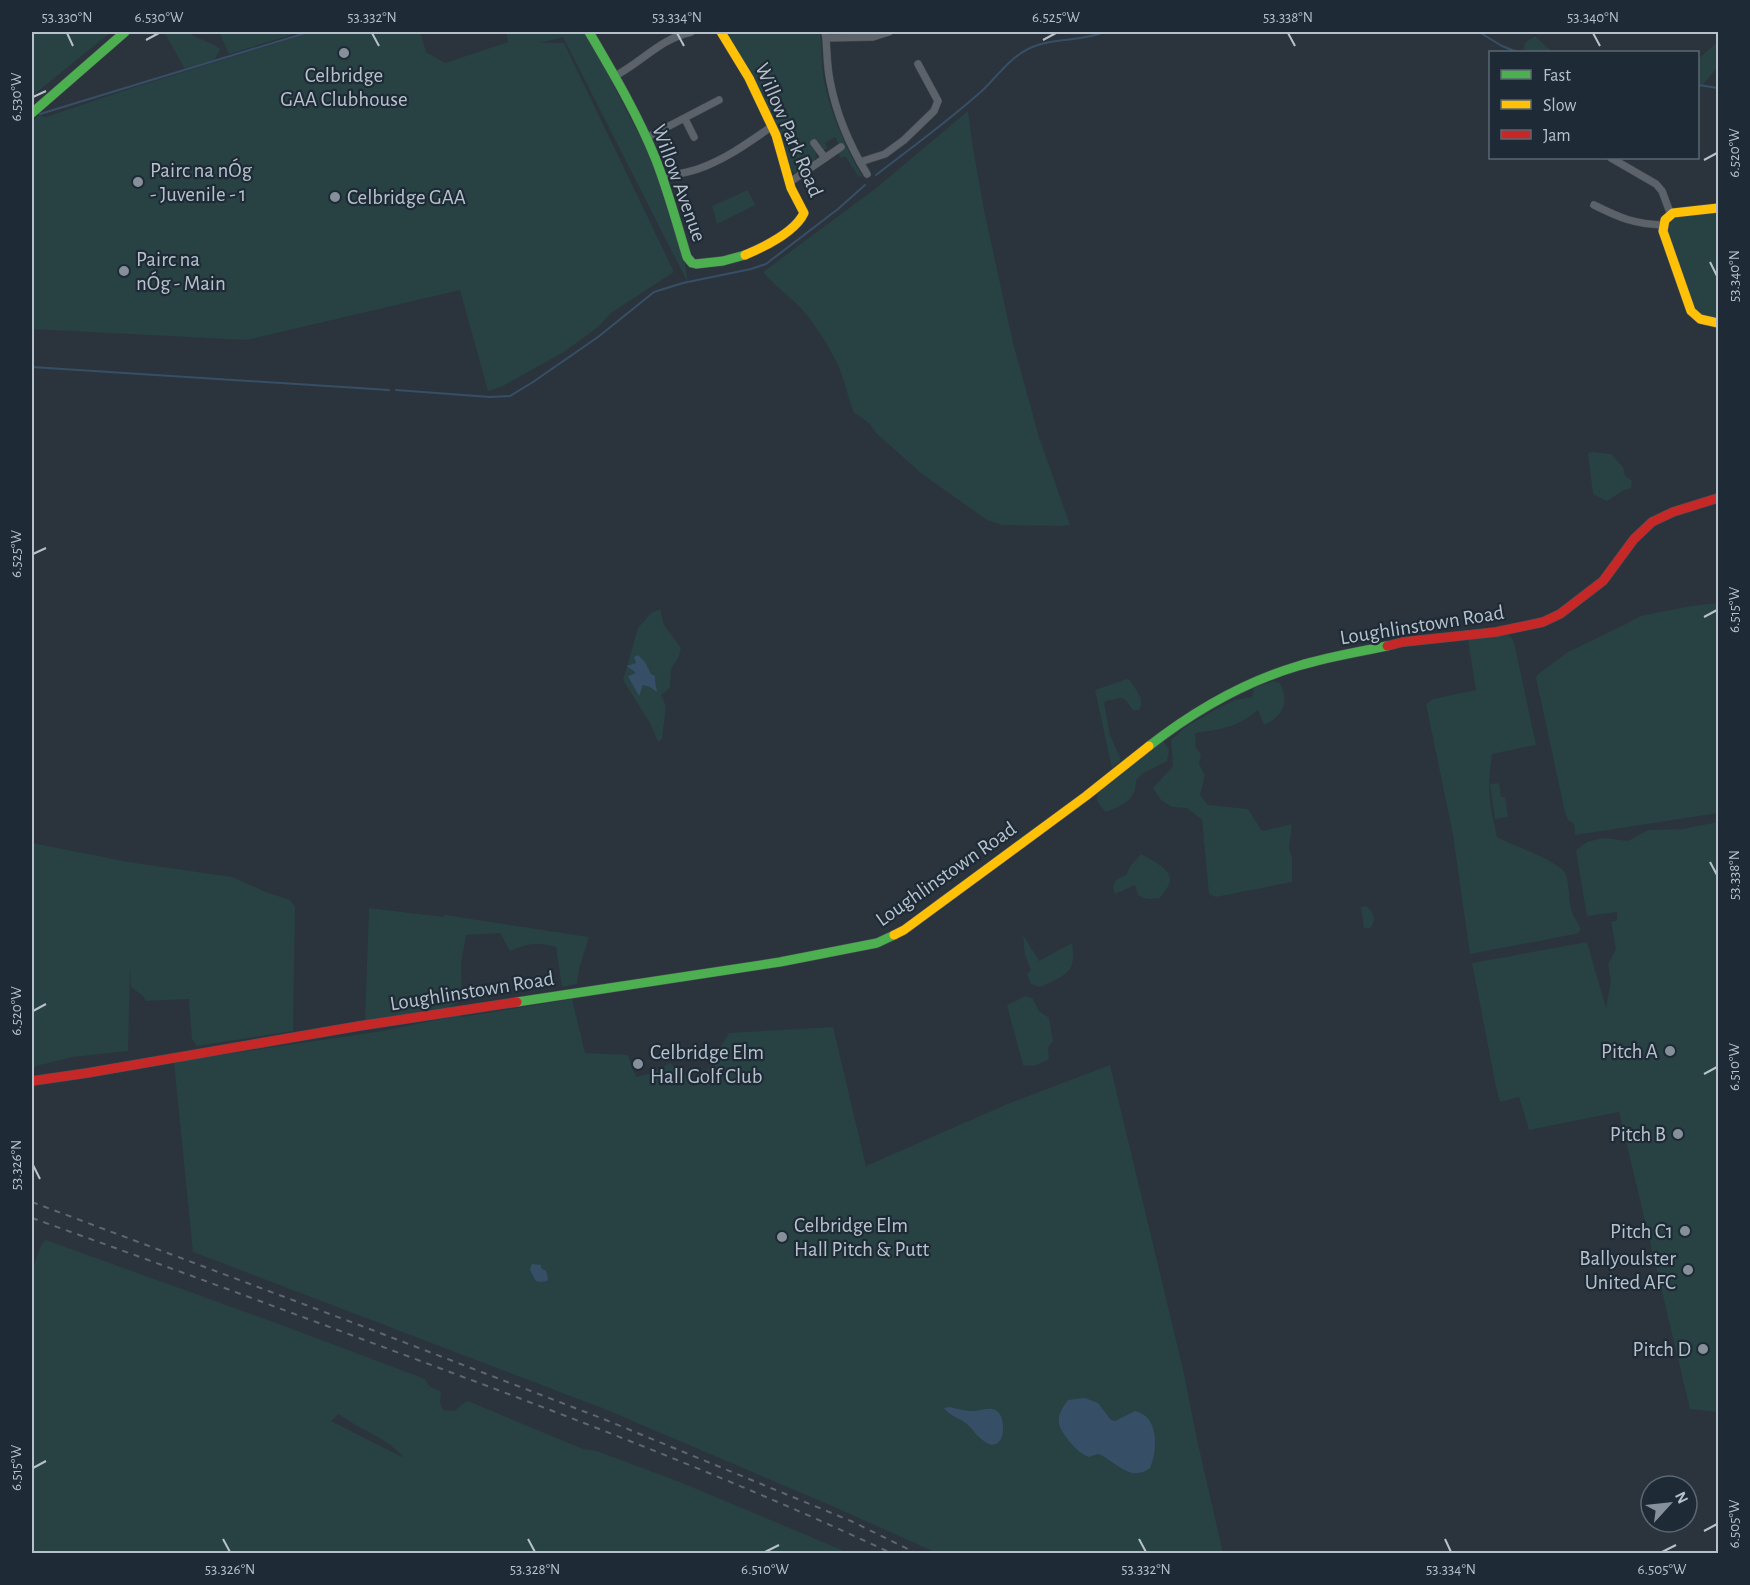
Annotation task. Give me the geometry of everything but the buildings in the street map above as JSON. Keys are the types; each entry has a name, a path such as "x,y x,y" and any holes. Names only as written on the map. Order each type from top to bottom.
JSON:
{"street":[{"path":"32,113 125,32"},
{"name":"Willow Avenue","path":"589,32 615,76 646,138 662,178 687,258 692,263 727,261 752,253 792,227 804,217 804,213"},
{"path":"615,76 679,33 691,32"},
{"name":"Willow Park Road","path":"721,32 749,78 779,142 789,182 804,213"},
{"path":"867,174 848,138 835,102 830,81 826,35 873,37 889,32"},
{"path":"860,162 885,154 904,140 934,111 938,101 918,64"},
{"path":"646,138 719,100"},
{"path":"685,119 694,137"},
{"path":"662,178 719,160 743,148 771,127"},
{"path":"814,144 825,158"},
{"path":"789,182 841,147"},
{"path":"1613,159 1656,184 1662,192 1671,215"},
{"path":"1594,206 1625,220 1645,225 1664,225"},
{"path":"1719,208 1683,211 1671,215 1665,220 1663,231 1691,311 1701,320 1719,323"},
{"name":"Loughlinstown Road","path":"32,1081 359,1026 780,962 877,943 904,930 1086,796 1180,722 1214,702 1273,674 1300,665 1403,642 1497,632 1544,622 1560,614 1603,580 1634,539 1652,522 1673,512 1719,498"}],"green space":[{"path":"32,32 111,32 32,96"},
{"path":"164,32 189,32 220,49 215,59 185,69"},
{"path":"219,32 300,32 229,54"},
{"name":"Celbridge GAA","path":"313,32 420,32 426,52 445,63 508,42 506,32 586,32 651,158 685,264 688,283 563,37 540,43 564,43 674,272 611,313 598,327 564,352 501,387 488,391 460,290 246,340 32,329 32,122 39,115 46,117"},
{"path":"725,32 820,32 825,87 844,140 862,176 859,177 845,156 841,158 838,153 841,148 835,137 825,143 828,149 823,149 818,141 811,146 816,152 815,161 796,173 792,172 781,137"},
{"path":"1535,36 1551,51 1527,51 1523,49 1526,42"},
{"path":"1718,42 1718,67 1699,89 1699,58"},
{"path":"968,111 984,210 1013,343 1039,437 1070,525 1002,525 987,520 922,474 876,433 867,422 854,413 843,377 824,339 801,308 763,272 875,189"},
{"path":"748,190 755,205 717,224 712,206"},
{"path":"1718,212 1718,318 1701,314 1692,304 1668,234 1670,224 1677,217"},
{"path":"1591,452 1611,454 1623,467 1625,476 1632,481 1631,488 1607,501 1593,494 1588,454"},
{"path":"1718,603 1718,813 1575,835 1574,824 1568,820 1565,812 1537,675 1568,652 1640,616"},
{"path":"660,609 664,625 681,648 671,669 670,688 661,695 666,706 662,739 658,742 650,723 623,680 638,628 651,613"},
{"path":"1509,635 1514,642 1536,745 1492,754 1490,798 1497,837 1547,859 1563,870 1566,875 1572,912 1581,929 1575,934 1470,954 1453,835 1426,704 1433,699 1476,690 1468,640"},
{"path":"1130,680 1141,698 1139,710 1133,710 1122,698 1104,703 1110,735 1121,760 1112,768 1095,690"},
{"path":"1274,681 1280,683 1284,703 1280,713 1271,722 1264,725 1258,710 1243,721 1228,727 1195,733 1196,748 1201,754 1199,764 1205,775 1200,795 1208,805 1248,809 1262,831 1292,824 1289,848 1292,857 1292,882 1216,897 1209,894 1202,820 1187,808 1172,807 1161,800 1153,788 1173,766 1171,740 1187,726 1220,707 1235,700 1252,697 1254,688"},
{"path":"1163,741 1169,750 1167,761 1142,774 1136,780 1136,787 1131,797 1123,805 1106,812 1098,803 1098,791"},
{"path":"1499,783 1501,797 1505,797 1508,817 1495,819 1490,784"},
{"name":"Ballyoulster United AFC","path":"1718,822 1718,1412 1690,1409 1619,1112 1529,1130 1519,1097 1500,1102 1472,963 1587,942 1606,1008 1611,981 1608,964 1616,949 1611,922 1617,920 1617,912 1587,916 1576,850 1587,842 1603,838 1628,841 1648,830 1682,829"},
{"path":"32,843 128,862 232,877 290,900 295,907 293,1031 197,1046 192,1039 189,999 146,1001 131,987 130,969 128,1051 72,1057 32,1067"},
{"path":"1141,854 1159,865 1169,876 1169,885 1160,898 1141,897 1135,885 1115,894 1113,886 1116,880 1126,875"},
{"path":"1365,906 1374,916 1370,928 1364,928 1361,907"},
{"path":"369,908 444,917 445,915 589,937 577,984 562,987 556,947 533,944 510,951 500,933 466,935 461,963 462,1000 447,1008 365,1020"},
{"path":"1023,935 1039,961 1072,943 1073,961 1068,972 1040,987 1031,984 1027,974 1031,970 1025,955"},
{"path":"1026,996 1033,999 1039,1011 1049,1018 1053,1041 1048,1047 1049,1058 1040,1064 1029,1066 1023,1065 1007,1005"},
{"path":"572,999 585,1053 628,1055 636,1077 655,1072 670,1063 698,1085 729,1033 833,1027 866,1166 1005,1105 1110,1065 1183,1369 1223,1553 937,1553 602,1408 193,1252 174,1062 382,1031 461,1015 462,1017"},
{"path":"46,1240 425,1379 429,1386 441,1392 440,1402 443,1410 455,1411 468,1401 583,1449 597,1451 680,1482 849,1553 32,1553 32,1270 42,1243","holes":["339,1414 381,1439 404,1458 331,1421"]}],"water":[{"path":"638,655 645,662 651,674 655,676 657,692 643,685 639,696 628,676 636,673 627,666 636,663 634,657"},
{"path":"532,1264 541,1265 541,1268 546,1271 547,1281 536,1281 530,1270"},
{"path":"1085,1398 1098,1403 1111,1420 1115,1421 1135,1411 1149,1419 1155,1443 1150,1468 1143,1472 1131,1472 1101,1455 1089,1457 1074,1447 1062,1431 1059,1417 1068,1400"},
{"path":"944,1408 970,1411 989,1409 997,1411 1003,1423 1001,1440 996,1444 988,1444 967,1424"}],"waterway":[{"path":"40,114 309,32"},
{"path":"876,175 958,112 1010,62 1028,49 1037,45 1104,32"},
{"path":"1479,32 1514,51"},
{"path":"1699,85 1718,88"},
{"path":"396,390 490,397 510,396 598,337 654,292 766,264 838,209 865,185"},
{"path":"32,367 389,390"}],"railway":[{"path":"32,1202 601,1418 851,1521 918,1554"},
{"path":"32,1218 618,1436 729,1481 893,1554"}],"traffic: fast":[{"path":"32,113 125,32"},
{"path":"589,32 649,143 687,257 696,264 723,261 745,255"},
{"path":"1149,746 1220,699 1258,680 1309,663 1387,646"},
{"path":"517,1002 780,962 877,943 894,935"}],"traffic: slow":[{"path":"721,32 749,78 776,135 791,188 804,213 786,233 745,255"},
{"path":"1718,208 1673,213 1665,220 1663,231 1691,311 1700,319 1718,323"},
{"path":"894,935 904,930 1086,796 1149,746"}],"traffic: jam":[{"path":"1387,646 1403,642 1496,632 1543,622 1560,614 1603,581 1634,539 1652,522 1673,512 1718,498"},
{"path":"32,1081 517,1002"}],"place":[{"name":"Celbridge GAA Clubhouse","path":"344,53"},
{"name":"Pairc na nÓg - Juvenile - 1","path":"138,182"},
{"name":"Celbridge GAA","path":"335,197"},
{"name":"Pairc na nÓg - Main","path":"124,271"},
{"name":"Pitch A","path":"1670,1051"},
{"name":"Celbridge Elm Hall Golf Club","path":"638,1064"},
{"name":"Pitch B","path":"1678,1134"},
{"name":"Pitch C1","path":"1685,1231"},
{"name":"Celbridge Elm Hall Pitch & Putt","path":"782,1237"},
{"name":"Ballyoulster United AFC","path":"1688,1270"},
{"name":"Pitch D","path":"1703,1349"}]}
